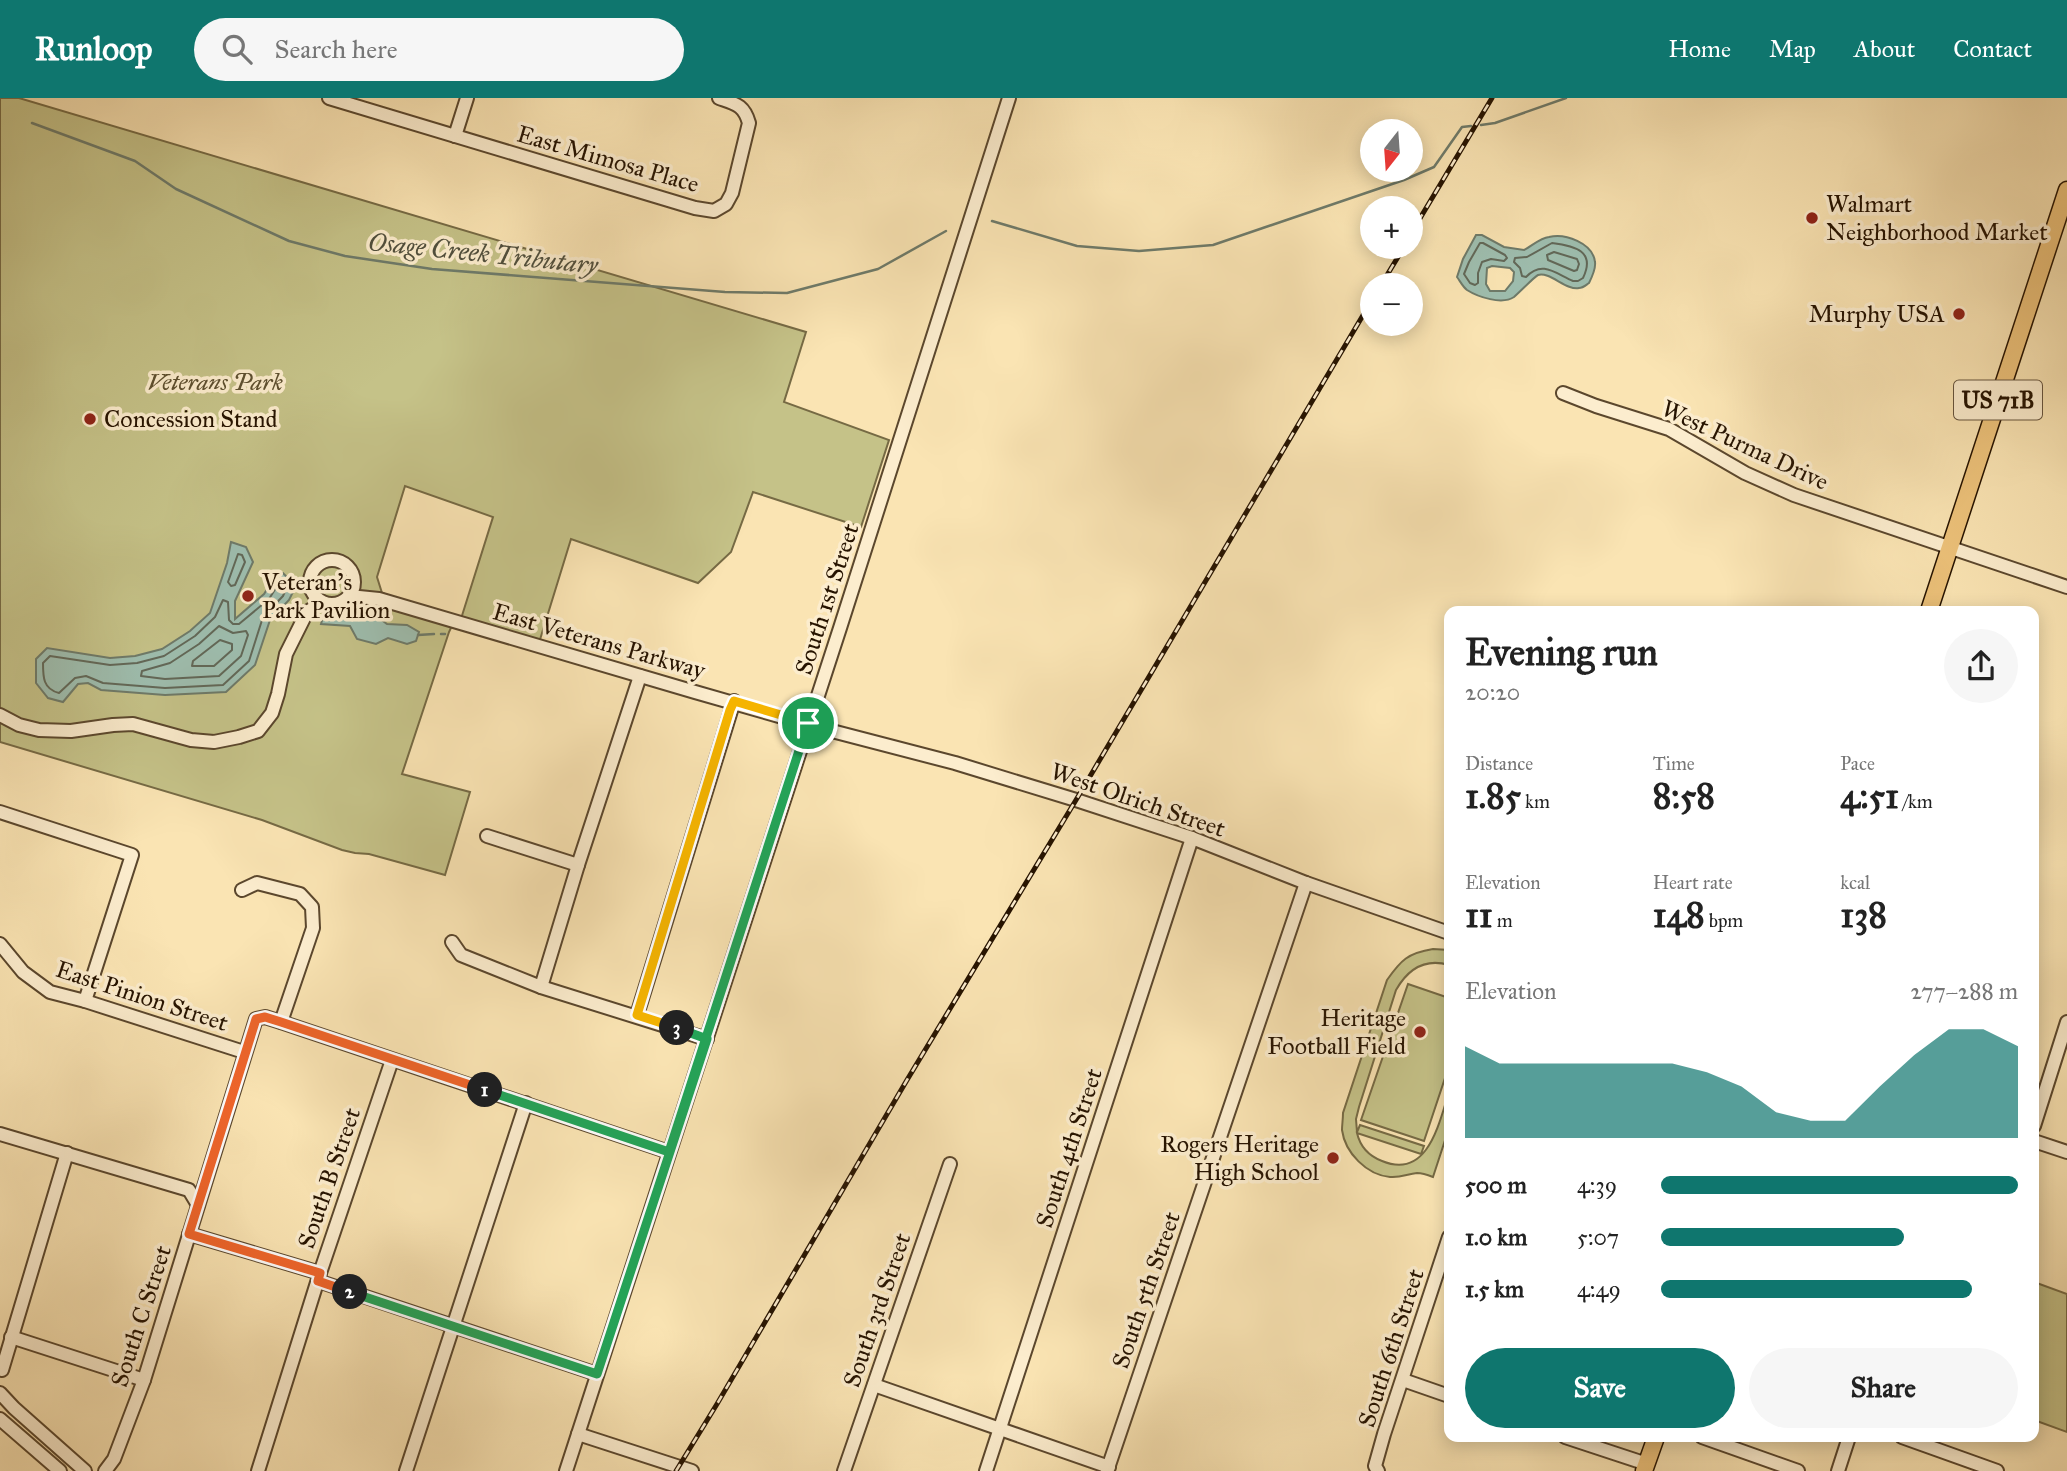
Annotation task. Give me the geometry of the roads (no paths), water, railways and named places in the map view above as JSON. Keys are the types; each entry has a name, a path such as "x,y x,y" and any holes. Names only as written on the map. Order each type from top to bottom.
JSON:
{"main road":[{"name":"US 71B","path":"1931,606 2067,190"},
{"path":"1645,1468 1654,1442"}],"street":[{"name":"East Mimosa Place","path":"331,98 695,208 714,211 726,204 732,193 749,123 746,112 719,98"},
{"path":"455,136 467,98"},
{"name":"South 1st Street","path":"566,1471 1009,98"},
{"name":"West Purma Drive","path":"1563,393 1669,429 1770,485 2067,587"},
{"name":"East Veterans Parkway","path":"379,599 353,578 345,565 339,562 326,562 315,569 310,580 312,592 309,609 337,604 349,596 379,599 808,723"},
{"path":"349,596 353,578"},
{"path":"312,592 316,598 328,604"},
{"path":"0,715 38,730 71,731 134,724 191,740 214,742 258,731 272,713 286,654 309,609"},
{"path":"541,987 640,676"},
{"path":"637,1015 734,701"},
{"name":"West Olrich Street","path":"808,723 955,763 1076,800 1192,838 1306,883 1444,931"},
{"path":"0,812 132,855 85,1001"},
{"path":"487,836 578,865"},
{"name":"South 4th Street","path":"986,1471 1192,838"},
{"path":"242,890 257,883 300,894 312,907 313,928 281,1022 669,1152"},
{"name":"South 5th Street","path":"1108,1469 1306,883"},
{"path":"452,942 461,955 541,987 707,1039"},
{"name":"East Pinion Street","path":"0,944 23,972 50,992 244,1052"},
{"name":"South C Street","path":"105,1471 114,1459 144,1380 256,1019 265,1017 281,1022"},
{"path":"2039,1110 2067,1022"},
{"name":"South B Street","path":"258,1471 319,1277 392,1060"},
{"path":"406,1471 526,1103"},
{"path":"0,1134 189,1190 198,1205"},
{"path":"2039,1143 2067,1152"},
{"path":"2,1370 67,1153"},
{"name":"South 3rd Street","path":"844,1471 950,1164"},
{"path":"189,1234 597,1374"},
{"name":"South 6th Street","path":"1378,1471 1375,1466 1444,1252"},
{"path":"11,1337 144,1380"},
{"path":"1402,1380 1444,1394"},
{"path":"874,1385 1108,1469"},
{"path":"0,1393 85,1471"},
{"path":"0,1419 60,1471"},
{"path":"578,1434 692,1471"},
{"path":"1577,1442 1645,1468"},
{"path":"1716,1442 1798,1471"},
{"path":"1838,1471 1847,1442"},
{"path":"1916,1442 1997,1471"}],"water":[{"path":"1476,235 1482,235 1504,247 1524,250 1542,239 1555,236 1570,238 1584,245 1593,255 1595,265 1589,283 1582,288 1569,287 1547,276 1538,275 1514,297 1497,300 1477,295 1464,287 1457,277","holes":["1487,268 1510,268 1514,272 1513,281 1505,291 1490,291 1486,284"]},
{"path":"231,542 246,547 253,562 235,601 235,619 264,594 276,575 283,573 296,586 289,600 270,620 255,665 226,692 165,695 101,690 88,683 78,684 63,702 48,698 36,683 36,659 47,648 110,658 135,656 162,649 190,631 210,613 227,563"},
{"path":"349,607 375,615 387,624 407,625 419,632 416,641 407,644 388,638 376,644 357,639 350,626 321,624 323,617 332,612 343,615"}],"waterway":[{"name":"Osage Creek Tributary","path":"1481,125 1495,123 1566,98"},
{"name":"Osage Creek Tributary","path":"32,123 135,161 176,189 289,241 345,256 432,269 725,292 787,293 878,269 946,231"},
{"name":"Osage Creek Tributary","path":"992,221 1077,246 1139,251 1213,245 1404,180 1434,167 1462,127 1471,126"},
{"path":"418,635 434,634"}],"railway":[{"path":"1423,213 1492,98"},
{"path":"1388,273 1397,259"},
{"path":"676,1471 1360,320"}],"place":[{"name":"Walmart Neighborhood Market","path":"1812,218"},
{"name":"Murphy USA","path":"1959,314"},
{"name":"Concession Stand","path":"90,419"},
{"name":"Veteran's Park Pavilion","path":"248,596"},
{"name":"Heritage Football Field","path":"1420,1032"},
{"name":"Rogers Heritage High School","path":"1333,1158"}],"park label":[{"name":"Veterans Park","path":"215,382"}]}
